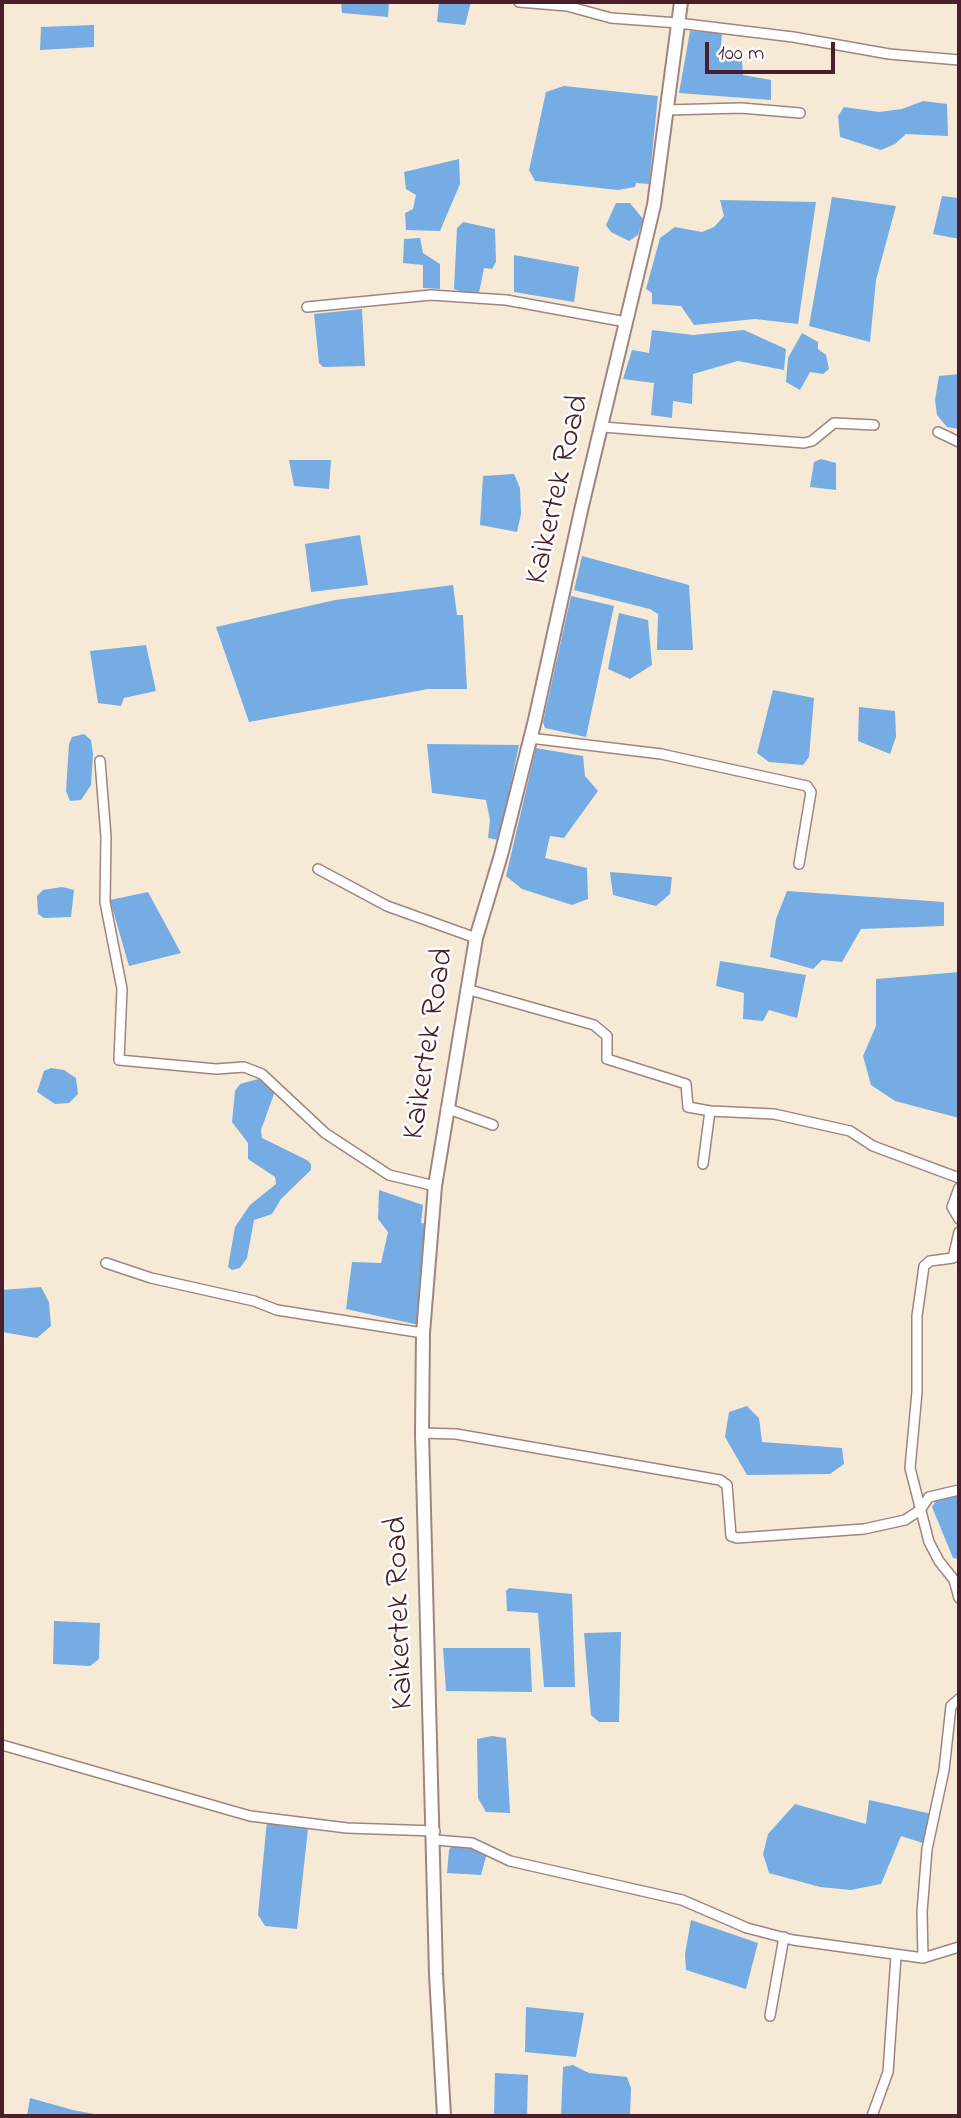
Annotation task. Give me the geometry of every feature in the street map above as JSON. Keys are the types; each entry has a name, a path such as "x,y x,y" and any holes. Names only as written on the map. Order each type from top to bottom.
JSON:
{"main road":[{"name":"Kaikertek Road","path":"443,2116 436,1974 435,1835 422,1433 423,1333 435,1186 476,938 501,855 530,738 654,205 681,2"}],"street":[{"path":"519,2 567,6 611,18 793,37 889,54 959,61"},
{"path":"666,110 741,108 800,113"},
{"path":"307,307 432,295 506,300 626,322"},
{"path":"603,427 804,443 812,441 834,423 874,425"},
{"path":"938,432 959,442"},
{"path":"530,738 660,754 807,786 811,792 799,863"},
{"path":"100,761 106,837 105,902 122,989 119,1060 216,1069 235,1066 253,1071 273,1084 325,1133 389,1175 435,1186"},
{"path":"318,869 387,906 476,938"},
{"path":"466,989 594,1025 607,1036 607,1059 686,1084 688,1107 710,1111 774,1114 850,1131 873,1146 959,1178"},
{"path":"446,1108 493,1125"},
{"path":"703,1164 710,1111"},
{"path":"959,1188 952,1207 959,1219"},
{"path":"959,1232 953,1258 930,1261 924,1266 917,1316 917,1392 910,1468 929,1542 954,1580 959,1598"},
{"path":"106,1263 151,1278 254,1301 277,1310 423,1333"},
{"path":"422,1433 468,1435 720,1480 727,1485 731,1536 737,1538 864,1528 905,1520 920,1510 929,1497 959,1490"},
{"path":"923,1958 922,1912 927,1849 944,1770 951,1706 959,1699"},
{"path":"2,1745 250,1816 435,1835 472,1843 510,1861 682,1900 747,1928 840,1949 923,1958 959,1947"},
{"path":"770,2016 784,1937"},
{"path":"872,2116 887,2072 897,1956"}],"water":[{"path":"341,2 389,2 388,17 342,13"},
{"path":"439,2 471,2 465,25 437,22"},
{"path":"94,25 94,47 40,50 41,27"},
{"path":"690,31 722,33 720,59 742,61 743,75 771,80 771,100 679,93"},
{"path":"564,86 658,96 649,184 636,183 635,187 618,190 535,181 529,170 546,92"},
{"path":"923,101 947,104 948,136 906,134 895,144 881,150 840,137 838,116 844,107 879,112 902,109"},
{"path":"459,159 460,184 440,231 406,230 405,213 413,209 416,195 406,189 404,172"},
{"path":"942,196 959,198 959,239 933,234"},
{"path":"832,197 896,206 876,280 870,342 809,326"},
{"path":"720,200 816,202 798,324 755,319 694,325 681,306 652,304 652,293 646,289 660,238 675,227 702,232 714,227 724,216"},
{"path":"616,203 630,203 643,219 638,235 629,241 611,232 606,225"},
{"path":"463,222 495,229 496,262 492,269 484,268 479,293 474,296 454,289 457,228"},
{"path":"420,238 423,253 440,264 440,289 423,288 423,265 403,263 404,239"},
{"path":"514,255 579,267 574,302 514,292"},
{"path":"362,309 365,366 323,367 319,363 314,314"},
{"path":"652,330 693,335 744,330 786,349 784,370 738,361 693,374 692,404 673,401 672,418 651,415 654,383 623,379 632,350 649,353"},
{"path":"802,333 818,342 818,349 826,355 829,369 823,374 810,372 800,390 786,382 788,358"},
{"path":"959,374 959,429 947,427 937,415 935,400 939,376"},
{"path":"821,459 836,463 836,490 810,487 814,462"},
{"path":"289,460 331,460 329,489 294,486"},
{"path":"514,474 520,488 521,514 517,532 480,525 483,476"},
{"path":"360,535 368,585 311,592 305,544"},
{"path":"582,556 689,585 693,650 657,650 658,614 650,609 574,590"},
{"path":"453,585 457,615 463,615 467,689 428,689 249,722 216,627 335,600"},
{"path":"571,596 614,606 586,737 545,728 543,722"},
{"path":"619,613 648,620 652,665 630,679 608,669"},
{"path":"146,645 156,691 124,698 121,706 98,703 90,651"},
{"path":"773,690 814,698 809,757 803,765 769,762 757,753"},
{"path":"859,707 895,711 896,737 890,754 858,741"},
{"path":"84,734 91,740 93,754 91,785 81,800 70,801 66,791 69,744 72,737"},
{"path":"427,744 519,745 499,840 488,838 490,820 486,800 432,793"},
{"path":"536,748 583,756 585,776 598,791 564,838 550,836 545,858 587,868 588,899 572,905 522,889 506,876"},
{"path":"610,872 672,877 670,894 656,906 613,895"},
{"path":"62,887 74,890 71,917 44,918 38,914 37,896 43,890"},
{"path":"787,891 944,902 944,926 861,929 842,962 822,960 813,969 770,957 776,919"},
{"path":"148,892 181,953 129,966 110,900"},
{"path":"720,961 806,975 797,1018 769,1010 763,1021 743,1019 744,993 716,986"},
{"path":"959,972 959,1118 895,1101 871,1085 863,1056 876,1026 876,979"},
{"path":"51,1068 64,1070 76,1078 78,1094 69,1103 55,1104 37,1092 44,1071"},
{"path":"258,1079 272,1087 274,1094 261,1130 262,1138 307,1160 311,1164 311,1170 281,1199 272,1214 254,1220 247,1258 240,1268 232,1270 228,1267 235,1227 250,1205 276,1184 275,1177 248,1159 248,1143 232,1122 235,1091 240,1084"},
{"path":"379,1190 423,1205 421,1223 428,1224 419,1325 346,1309 352,1262 381,1263 388,1232 378,1219"},
{"path":"41,1287 49,1302 51,1326 37,1338 2,1332 2,1290"},
{"path":"747,1406 759,1418 762,1442 842,1448 844,1464 830,1474 747,1475 725,1437 729,1412"},
{"path":"959,1496 959,1559 953,1558 932,1507 937,1498"},
{"path":"509,1588 572,1594 575,1687 544,1687 538,1613 507,1611 506,1591"},
{"path":"54,1621 100,1623 99,1659 90,1666 53,1664"},
{"path":"621,1632 619,1722 599,1722 591,1715 584,1633"},
{"path":"443,1648 530,1648 532,1692 446,1691"},
{"path":"492,1736 506,1738 510,1813 486,1812 478,1798 477,1739"},
{"path":"869,1800 932,1814 926,1844 901,1836 881,1884 851,1890 820,1887 769,1873 763,1854 768,1834 795,1804 866,1824"},
{"path":"267,1820 308,1829 297,1929 265,1926 258,1915"},
{"path":"454,1843 468,1844 487,1853 481,1875 447,1873 449,1850"},
{"path":"691,1920 758,1943 746,1989 686,1970 685,1954"},
{"path":"526,2007 584,2013 576,2057 525,2052"},
{"path":"573,2065 589,2073 627,2077 631,2088 630,2116 561,2116 563,2067"},
{"path":"495,2073 528,2075 527,2116 494,2116"},
{"path":"30,2098 73,2110 105,2116 27,2116"}]}
